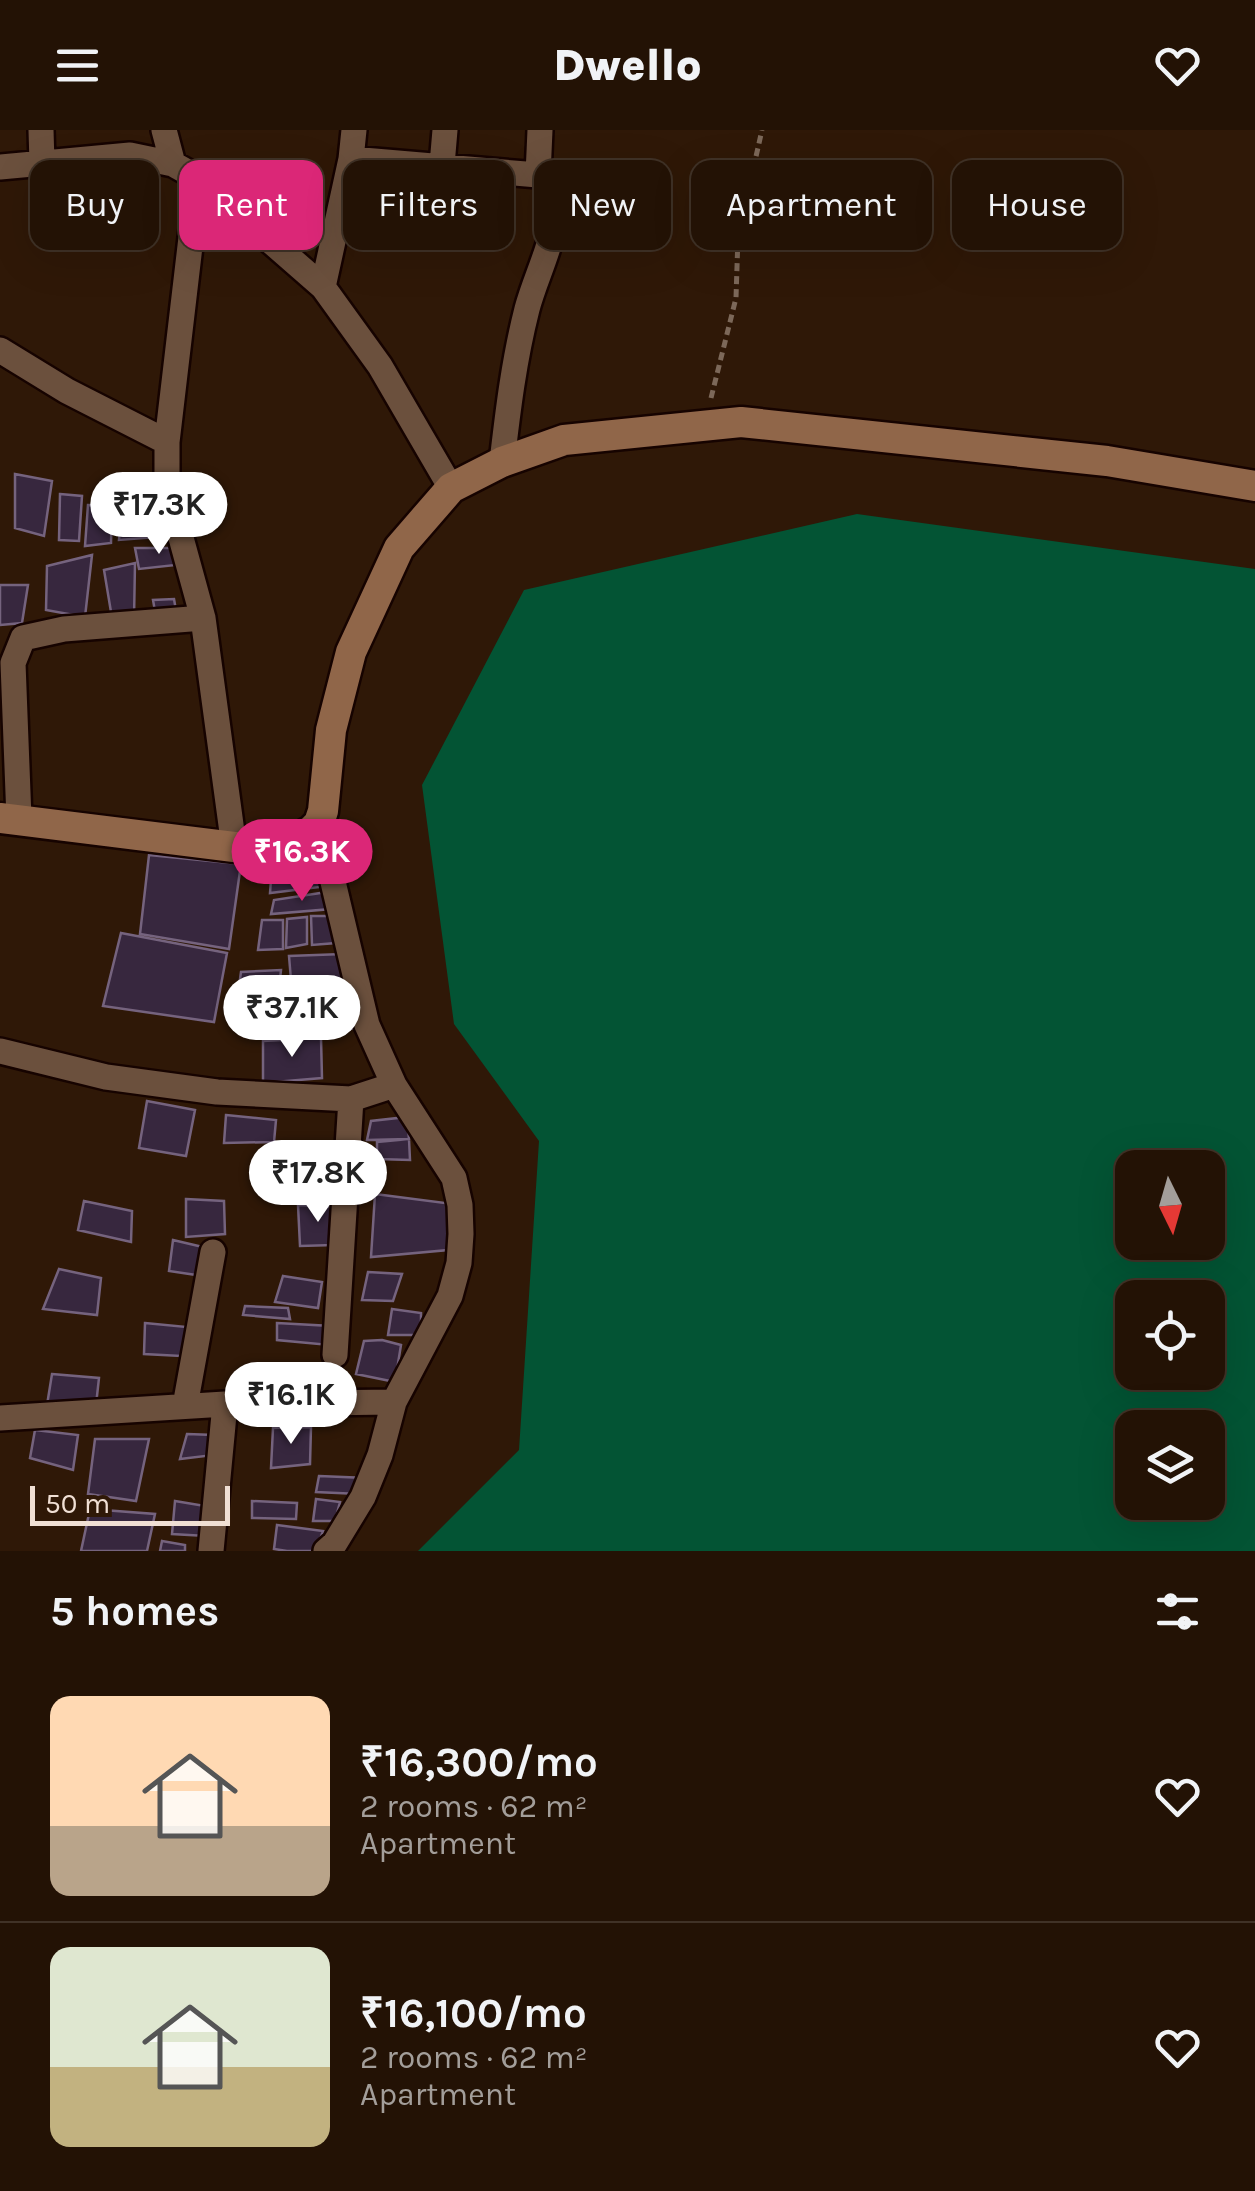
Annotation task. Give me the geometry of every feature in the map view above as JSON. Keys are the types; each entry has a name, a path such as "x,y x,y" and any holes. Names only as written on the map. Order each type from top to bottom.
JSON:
{"main road":[{"path":"9,819 234,847 291,842 319,824 331,730 351,652 399,548 451,488 502,462 564,440 741,422 1107,461 1255,486"}],"street":[{"path":"41,130 42,160"},
{"path":"164,130 173,164"},
{"path":"323,287 354,130"},
{"path":"442,160 445,130"},
{"path":"539,160 540,130"},
{"path":"67,160 130,155 154,160"},
{"path":"351,158 377,160"},
{"path":"159,161 179,167"},
{"path":"0,167 30,163"},
{"path":"190,250 167,476 203,618 234,847"},
{"path":"281,250 323,287 380,366 451,488"},
{"path":"502,462 514,365 528,304 547,250"},
{"path":"0,350 67,391 168,442"},
{"path":"9,819 7,690 23,638 64,629 203,618"},
{"path":"319,824 367,1025 394,1085 454,1178 461,1234 459,1263 450,1296 394,1402 380,1455 363,1497 326,1551"},
{"path":"0,1051 160,1087 351,1099 394,1085"},
{"path":"335,1356 351,1099"},
{"path":"185,1406 212,1252"},
{"path":"0,1418 226,1404 394,1402"},
{"path":"212,1551 226,1404"}],"path":[{"path":"704,425 736,298 738,236 762,130"}],"green space":[{"path":"857,514 1255,569 1255,1551 418,1551 519,1450 539,1141 454,1024 422,785 524,590"}],"building":[{"path":"15,474 52,481 44,536 15,528"},
{"path":"60,494 82,496 79,541 59,540"},
{"path":"155,500 156,537 119,540 122,502"},
{"path":"88,505 112,506 111,543 85,546"},
{"path":"135,548 179,548 185,564 139,569"},
{"path":"92,555 85,617 46,610 47,566"},
{"path":"135,563 134,619 112,618 104,570"},
{"path":"0,585 28,585 22,623 0,625"},
{"path":"174,599 177,616 156,617 153,600"},
{"path":"149,855 241,864 229,949 140,934"},
{"path":"324,860 328,886 270,893 272,866"},
{"path":"327,892 331,909 271,914 274,900"},
{"path":"311,916 336,916 336,943 312,945"},
{"path":"307,917 307,944 286,948 287,919"},
{"path":"262,920 283,920 283,949 258,950"},
{"path":"121,933 227,953 214,1022 103,1006"},
{"path":"343,954 350,979 291,980 289,956"},
{"path":"281,970 278,998 237,1000 241,972"},
{"path":"351,984 362,1028 289,1033 290,985"},
{"path":"279,1004 279,1030 240,1033 244,1006"},
{"path":"321,1038 322,1078 263,1083 263,1041"},
{"path":"147,1101 195,1110 186,1156 139,1148"},
{"path":"226,1115 276,1120 274,1142 224,1143"},
{"path":"407,1117 409,1139 367,1140 371,1121"},
{"path":"409,1139 410,1160 377,1159 377,1142"},
{"path":"286,1144 341,1148 342,1175 284,1171"},
{"path":"375,1194 453,1204 448,1250 371,1257"},
{"path":"186,1199 224,1201 225,1234 186,1237"},
{"path":"84,1201 132,1211 131,1242 78,1230"},
{"path":"298,1205 339,1207 334,1245 300,1246"},
{"path":"173,1240 207,1248 203,1276 169,1271"},
{"path":"59,1269 101,1278 97,1315 43,1309"},
{"path":"368,1272 402,1274 393,1301 362,1300"},
{"path":"283,1276 322,1282 318,1308 275,1302"},
{"path":"245,1306 288,1308 290,1319 243,1315"},
{"path":"392,1309 421,1313 421,1335 388,1335"},
{"path":"145,1323 187,1327 181,1356 144,1354"},
{"path":"277,1323 331,1326 329,1345 277,1340"},
{"path":"364,1341 401,1345 395,1382 356,1374"},
{"path":"52,1374 99,1378 96,1405 47,1405"},
{"path":"311,1427 310,1464 271,1468 273,1428"},
{"path":"35,1430 78,1435 73,1470 30,1458"},
{"path":"187,1434 214,1435 214,1455 180,1459"},
{"path":"95,1439 149,1439 136,1501 88,1494"},
{"path":"319,1476 366,1478 359,1494 316,1492"},
{"path":"316,1499 340,1502 335,1521 313,1521"},
{"path":"175,1501 211,1507 206,1536 172,1534"},
{"path":"252,1501 297,1503 296,1519 252,1518"},
{"path":"90,1509 155,1514 147,1551 81,1551"},
{"path":"277,1525 323,1531 316,1551 274,1549"},
{"path":"162,1541 185,1545 185,1551 160,1551"}]}
